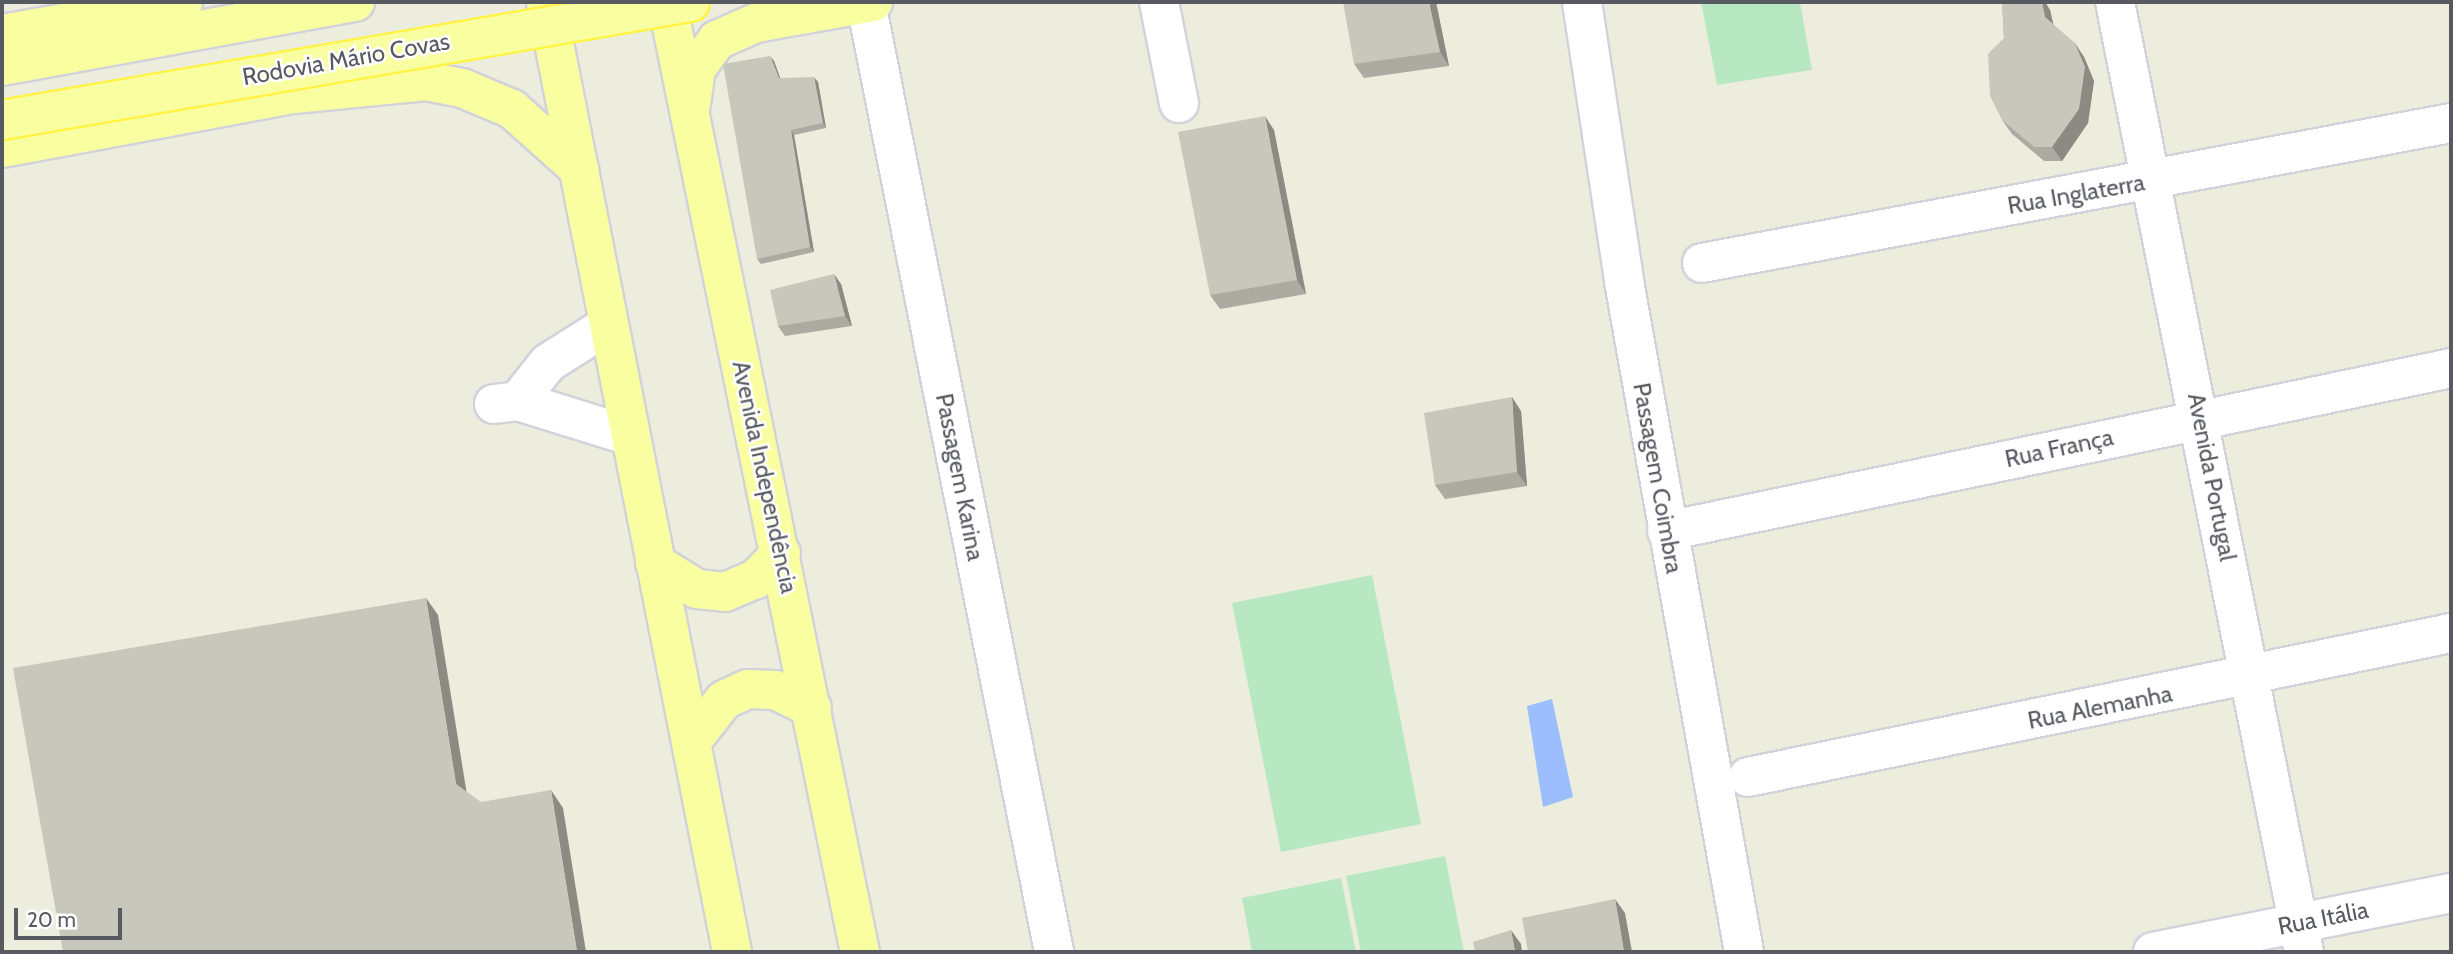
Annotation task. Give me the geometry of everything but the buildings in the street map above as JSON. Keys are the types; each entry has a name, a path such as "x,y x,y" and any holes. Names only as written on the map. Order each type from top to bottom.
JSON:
{"main road":[{"path":"2,34 183,2"},
{"path":"2,66 355,2"},
{"path":"546,2 627,436 655,563 732,952"},
{"name":"Avenida Independência","path":"667,2 860,952"},
{"name":"Rodovia Mário Covas","path":"2,120 690,2"},
{"path":"689,117 696,69 717,40 756,23 873,2"},
{"path":"2,148 294,94 426,81 462,88 512,109 579,169"},
{"path":"655,563 698,589 725,592 756,579 781,553"},
{"path":"691,742 724,700 748,690 775,690 812,708"}],"street":[{"path":"1160,2 1179,103"},
{"name":"Passagem Coimbra","path":"1582,2 1667,531 1744,952"},
{"name":"Avenida Portugal","path":"2115,2 2154,179 2301,938"},
{"name":"Passagem Karina","path":"866,3 1054,952"},
{"name":"Rua Inglaterra","path":"1702,263 2451,123"},
{"path":"608,325 548,363 506,402 627,436"},
{"name":"Rua França","path":"1667,531 2451,368"},
{"name":"Rua Alemanha","path":"1748,777 2251,678 2451,633"},
{"name":"Rua Itália","path":"2153,952 2301,938 2451,892"}],"green space":[{"path":"1701,2 1800,2 1812,70 1717,85"},
{"path":"1372,575 1421,824 1281,852 1232,603"},
{"path":"1445,856 1464,952 1361,952 1346,876"},
{"path":"1341,878 1356,952 1252,952 1242,898"}],"water":[{"path":"1552,699 1573,797 1543,807 1527,706"}]}
